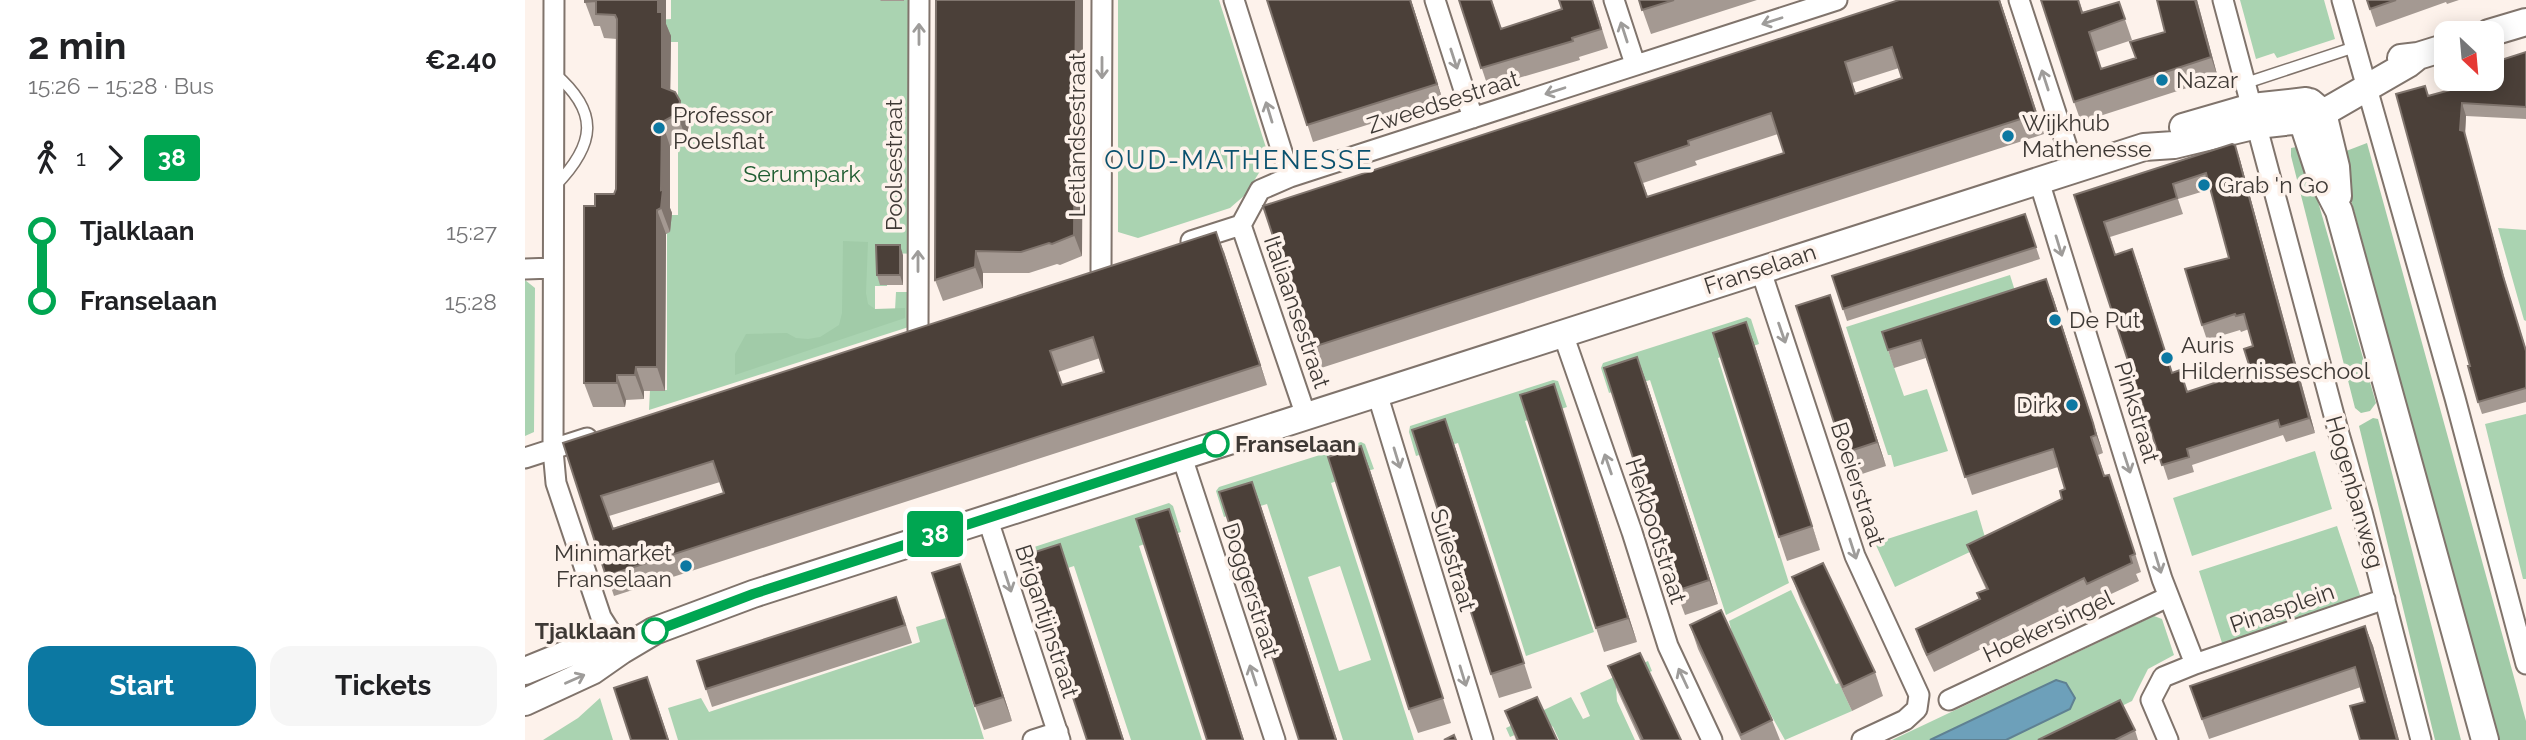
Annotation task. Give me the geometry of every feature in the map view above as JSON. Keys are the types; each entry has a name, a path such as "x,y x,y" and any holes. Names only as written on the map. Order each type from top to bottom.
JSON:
{"street":[{"path":"554,0 552,450 556,483 601,617 622,650"},
{"name":"Poolsestraat","path":"919,0 911,332 942,322"},
{"name":"Letlandsestraat","path":"1102,0 1095,272 1126,262"},
{"path":"1234,0 1290,177"},
{"path":"1434,0 1473,118"},
{"path":"1614,0 1635,64"},
{"name":"Zweedsestraat","path":"1241,225 1260,190 1290,177 1635,64 1800,5 1837,0"},
{"path":"2019,0 2074,169"},
{"name":"Hogenbanweg","path":"2223,0 2421,740"},
{"path":"2342,0 2461,417 2526,664"},
{"path":"2504,29 2526,22"},
{"path":"2434,51 2418,56 2408,65 2361,68 2311,111 2319,172 2339,211 2485,740"},
{"name":"Franselaan","path":"525,702 592,671 654,631 753,594 1181,454 1563,334 1760,268 2144,147 2174,145 2252,105 2311,111"},
{"name":"Pinkstraat","path":"2039,181 2168,597"},
{"path":"1176,246 1241,225"},
{"name":"Italiaansestraat","path":"1241,225 1306,416"},
{"path":"525,268 553,268"},
{"name":"Boeierstraat","path":"1760,268 1855,556 1919,695 1917,709 1905,720 1862,740"},
{"name":"Hekbootstraat","path":"1563,334 1668,646 1712,740"},
{"name":"Suiestraat","path":"1377,393 1483,740"},
{"path":"525,458 601,433"},
{"name":"Doggerstraat","path":"1181,454 1275,740"},
{"name":"Brigantijnstraat","path":"987,517 1059,736"},
{"path":"2168,597 2195,664"},
{"name":"Hoekersingel","path":"1949,700 2168,597"},
{"name":"Pinasplein","path":"2168,740 2151,701 2163,677 2385,598"},
{"path":"525,671 584,647 622,650"},
{"path":"1033,740 1059,736"}],"lane":[{"name":"Franselaan","path":"2252,105 2361,68"},
{"path":"553,188 572,169 588,132 584,106 573,89 554,73"}],"green space":[{"name":"Serumpark","path":"671,0 924,0 917,254 889,253 887,286 875,286 875,309 895,310 896,292 916,292 915,325 649,410 650,390 667,390 667,234 658,234 657,215 678,215 678,143 691,143 691,110 678,109 678,42 656,42 656,20 671,19"},
{"path":"1118,0 1219,0 1269,157 1245,195 1230,208 1138,238 1118,232"},
{"path":"2240,0 2324,0 2335,39 2277,58 2274,53 2256,59"},
{"path":"2367,143 2526,721 2526,740 2498,740 2344,174 2341,153"},
{"path":"2302,146 2376,403 2370,411 2361,413 2355,408 2291,156 2291,148"},
{"path":"2498,228 2526,230 2526,321 2524,320"},
{"path":"843,241 868,242 868,304 875,309 905,308 905,318 735,375 735,354 746,334 787,333 796,338 808,339 820,337 839,325 842,313"},
{"path":"2010,275 2020,307 1888,350 1904,396 1927,389 1948,451 1894,467 1846,327"},
{"path":"525,280 535,288 534,432 525,436"},
{"path":"1747,317 1751,319 1759,344 1718,358 1789,583 1726,615 1650,380 1609,393 1601,368 1603,363"},
{"path":"1553,380 1558,381 1567,407 1525,421 1594,632 1526,656 1458,443 1416,456 1409,432 1410,426"},
{"path":"2526,414 2526,579 2523,579 2485,424"},
{"path":"2373,418 2378,419 2461,740 2435,740 2359,426"},
{"path":"1361,442 1365,444 1374,469 1331,483 1414,740 1343,740 1267,504 1224,517 1216,491 1219,487","holes":["1340,566 1371,660 1339,671 1308,577"]},
{"path":"2315,451 2332,509 2192,556 2173,498"},
{"path":"1169,503 1173,506 1181,532 1139,546 1202,740 1131,740 1074,566 1031,580 1023,555 1025,550"},
{"path":"1977,510 1987,544 1895,587 1875,543"},
{"path":"2337,526 2362,601 2223,646 2199,571"},
{"path":"1791,590 1836,684 1839,683 1852,711 1785,740 1732,633 1729,621"},
{"path":"2154,616 2162,619 2174,655 2148,669 2132,701 2052,740 2007,740 2070,709 2057,680 1930,740 1892,740"},
{"path":"946,618 984,739 678,740 668,708 701,698 709,712 920,642 916,627"},
{"path":"1648,661 1652,671 1616,688 1617,701 1635,740 1559,740 1553,727 1546,721 1510,737 1506,728 1571,697 1583,719 1590,716 1580,693"},
{"path":"600,698 613,740 543,740 578,718"}],"water":[{"path":"2056,680 2066,683 2075,698 2070,709 2006,740 1930,740"}],"building":[{"path":"585,0 658,0 658,12 662,12 662,87 675,92 680,101 677,114 662,122 661,190 663,189 661,208 657,210 657,367 636,367 635,375 617,375 617,383 584,383 584,206 595,206 595,194 614,194 616,189 617,19 615,15 596,14 596,1"},
{"path":"936,0 1076,0 1074,235 1021,252 976,251 975,267 935,280"},
{"path":"1267,0 1410,0 1437,84 1307,125"},
{"path":"1459,0 1491,0 1501,29 1562,9 1559,0 1592,0 1601,29 1572,38 1573,41 1481,68"},
{"path":"1639,0 1674,0 1642,10"},
{"path":"1899,0 1999,0 2036,114 1310,348 1263,206","holes":["1892,47 1902,78 1855,94 1845,62","1771,113 1784,153 1647,197 1635,163 1689,145 1688,141"]},
{"path":"2041,0 2078,0 2082,13 2119,2 2125,19 2089,32 2101,69 2136,58 2130,42 2165,32 2157,0 2195,0 2211,57 2074,102"},
{"path":"2367,0 2396,0 2370,9"},
{"path":"2526,52 2526,107 2462,103 2460,130 2464,131 2526,351 2526,388 2478,402 2396,94 2425,86 2428,96 2446,91 2504,91 2504,59"},
{"path":"2235,145 2309,418 2280,427 2278,420 2187,449 2189,457 2162,465 2074,195","holes":["2206,173 2229,258 2185,269 2202,325 2235,314 2244,314 2253,346 2244,349 2251,371 2187,392 2180,370 2172,373 2132,249 2115,255 2104,222 2177,198 2173,184"]},
{"path":"2025,214 2036,247 1843,309 1832,276"},
{"path":"1216,232 1260,365 606,576 563,443","holes":["1093,337 1104,372 1062,385 1050,351","713,461 724,493 613,529 601,496"]},
{"path":"876,245 900,245 900,275 877,275"},
{"path":"2046,279 2093,423 2096,435 2091,437 2104,476 2109,475 2135,554 2130,556 2132,563 2087,584 2084,578 1927,655 1916,629 1980,599 1977,593 1988,589 1967,545 2062,499 2060,491 2065,489 2053,449 1965,477 1921,340 1888,350 1882,332"},
{"path":"1830,295 1877,442 1844,453 1796,306"},
{"path":"1746,322 1812,526 1779,537 1713,333"},
{"path":"1637,357 1709,580 1676,591 1604,368"},
{"path":"1554,384 1628,618 1596,628 1520,395"},
{"path":"1445,419 1524,663 1491,674 1412,430"},
{"path":"1361,446 1443,698 1409,709 1328,457"},
{"path":"1252,482 1336,740 1299,740 1219,492"},
{"path":"1169,509 1243,740 1207,740 1136,519"},
{"path":"1060,544 1123,740 1087,740 1026,555"},
{"path":"1823,563 1875,672 1843,687 1792,577"},
{"path":"960,564 1003,697 975,706 932,573"},
{"path":"896,597 905,625 706,689 697,661"},
{"path":"1721,610 1772,720 1741,735 1690,625"},
{"path":"2365,626 2397,740 2360,740 2350,706 2365,702 2355,667 2202,719 2190,686"},
{"path":"1640,653 1681,740 1643,740 1608,666"},
{"path":"647,677 668,740 631,740 614,688"},
{"path":"1537,697 1557,740 1518,740 1505,711"},
{"path":"2120,700 2135,730 2115,740 2038,740"}],"bus line":[{"name":"38","path":"655,631 753,594 1216,444"}],"place":[{"name":"Nazar","path":"2162,80"},
{"name":"Professor Poelsflat","path":"659,128"},
{"name":"Wijkhub Mathenesse","path":"2008,136"},
{"name":"Grab 'n Go","path":"2204,185"},
{"name":"De Put","path":"2055,320"},
{"name":"Auris Hildernisseschool","path":"2167,358"},
{"name":"Dirk","path":"2072,405"},
{"name":"Franselaan","path":"1216,444"},
{"name":"Minimarket Franselaan","path":"686,566"},
{"name":"Tjalklaan","path":"655,631"}],"district":[{"name":"OUD-MATHENESSE","path":"1239,160"}]}
